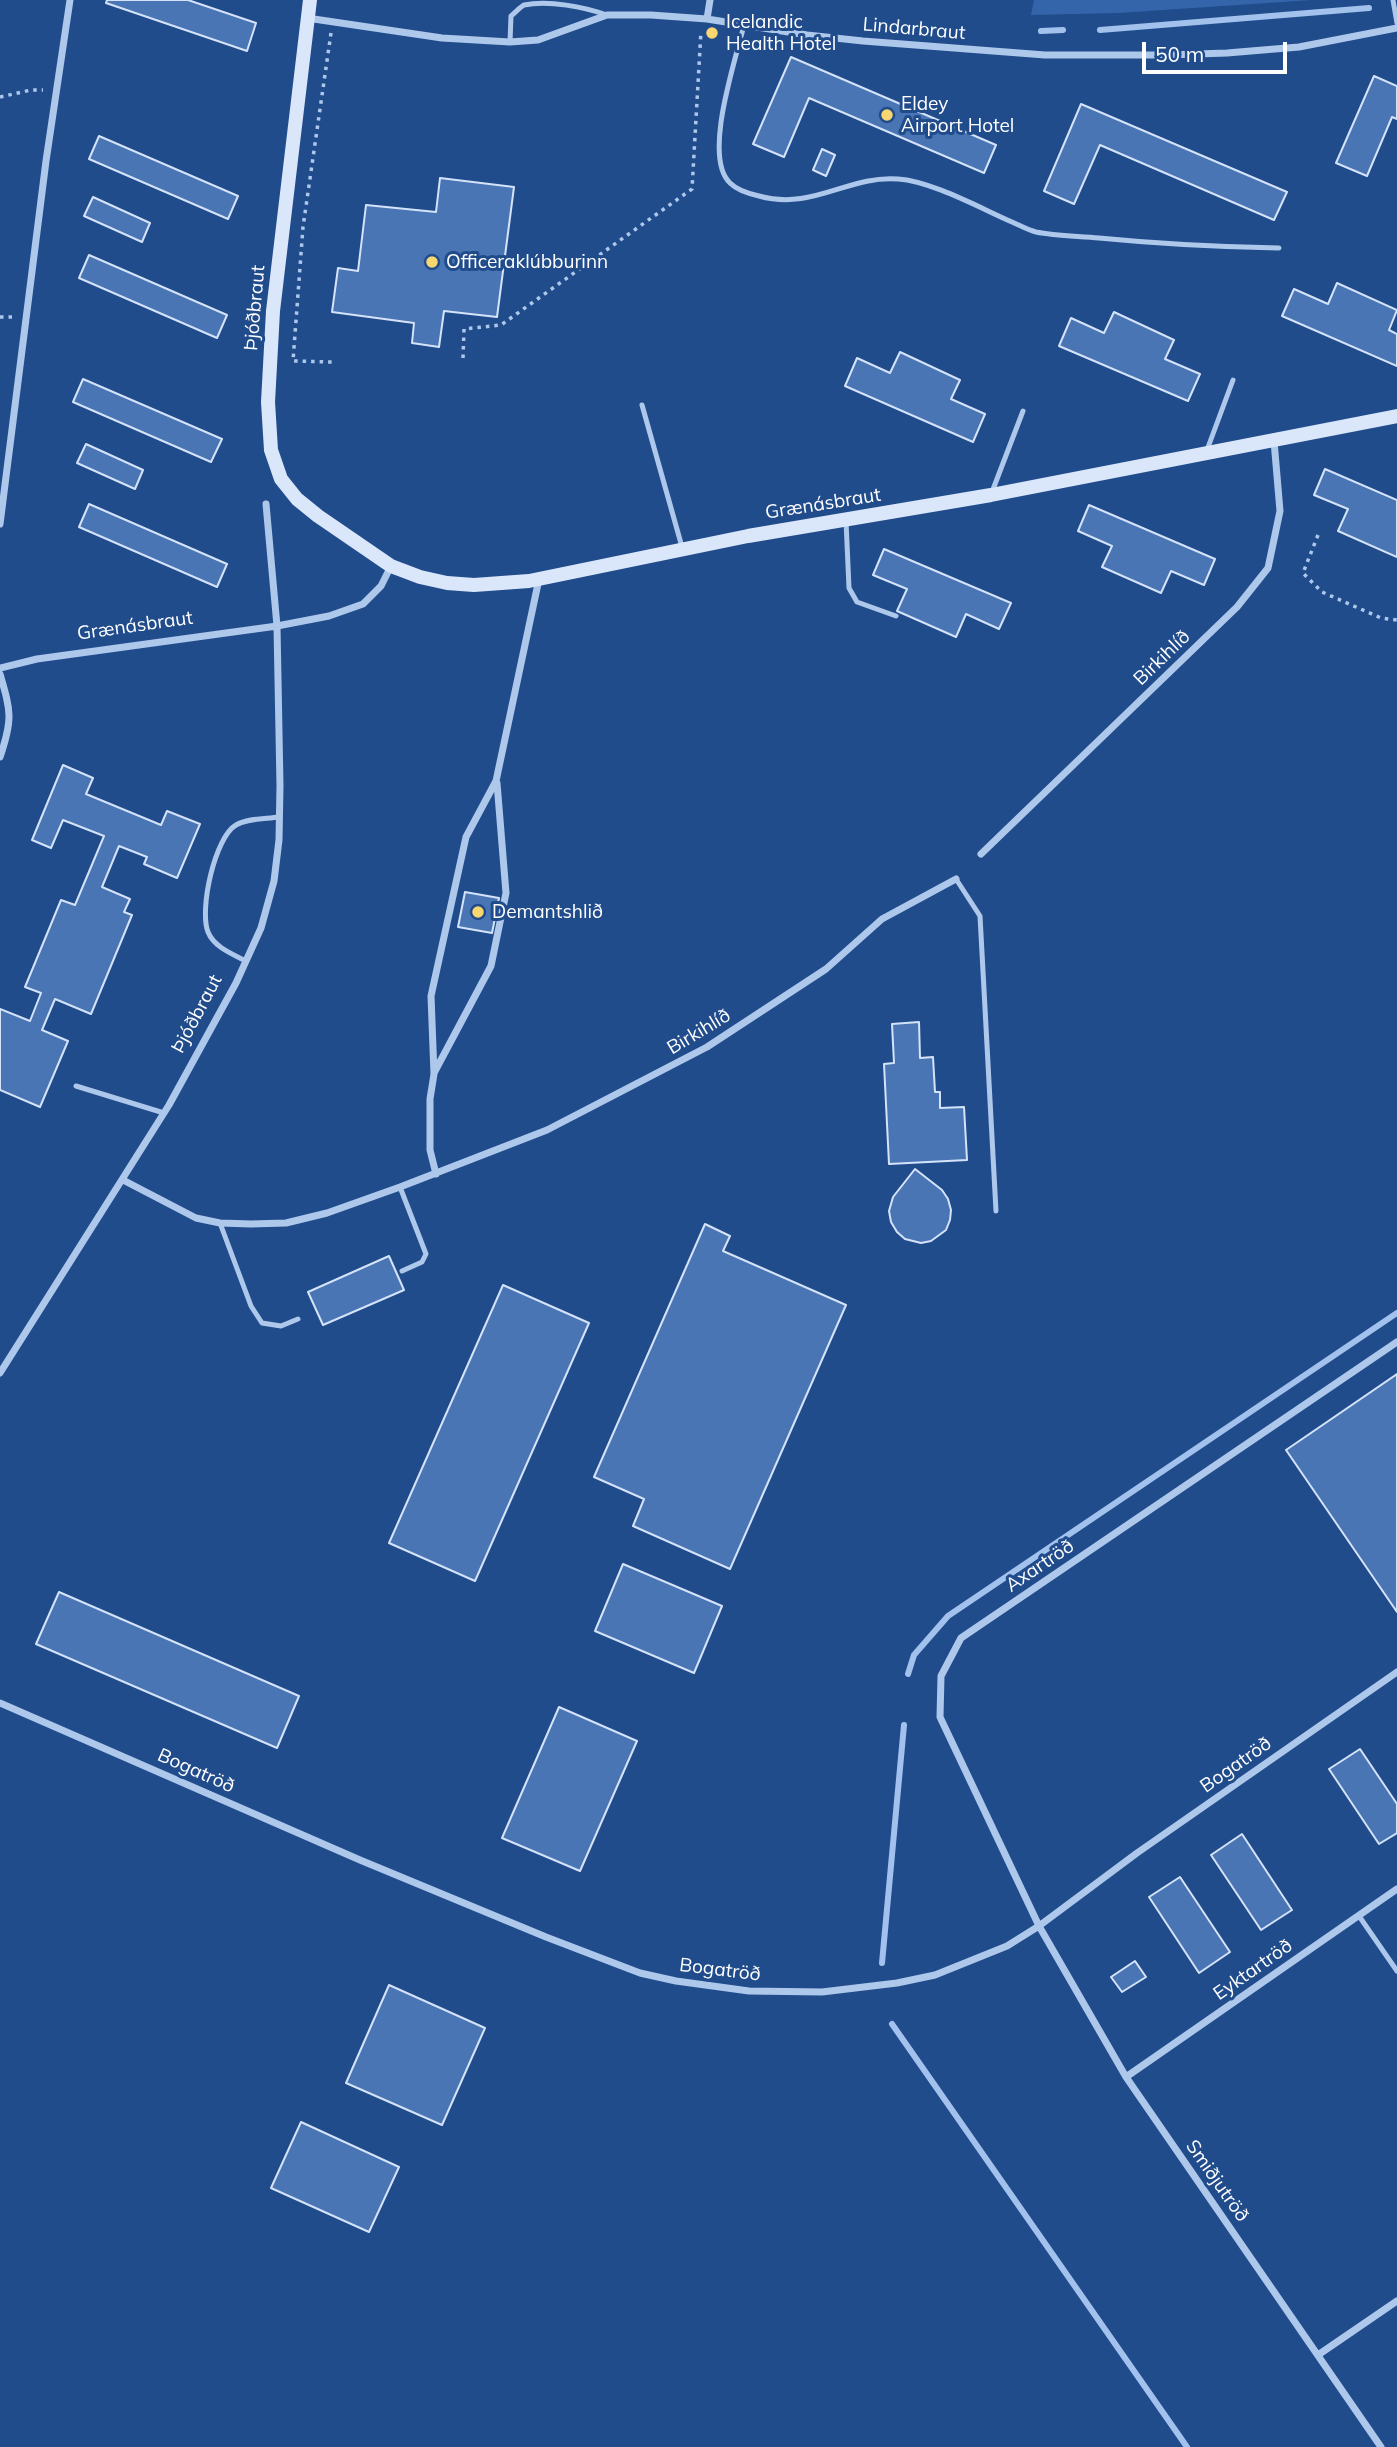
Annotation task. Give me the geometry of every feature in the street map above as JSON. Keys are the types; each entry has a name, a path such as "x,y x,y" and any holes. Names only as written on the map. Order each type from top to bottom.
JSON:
{"street":[{"path":"0,524 70,0"},
{"name":"Þjóðbraut","path":"310,0 273,311 268,402 271,450 281,479 297,499 317,516 391,566"},
{"path":"705,19 710,0"},
{"name":"Lindarbraut","path":"307,18 442,38 510,42 538,40 607,15 651,15 705,19 852,40 1045,55 1227,53 1299,47 1397,28"},
{"name":"Grænásbraut","path":"0,668 37,659 277,626 329,616 363,604 381,586 391,566 420,577 461,584 539,579 748,536 991,495 1397,416"},
{"name":"Birkihlíð","path":"981,854 1237,607 1268,568 1280,511 1273,441"},
{"path":"267,504 277,626"},
{"path":"436,1174 430,1150 430,1099 434,1074 431,996 466,837 496,780 539,579"},
{"name":"Þjóðbraut","path":"0,1373 164,1113 261,928 274,881 279,817 277,626"},
{"path":"0,674 10,718 10,729 0,757"},
{"path":"434,1074 491,966 506,892 496,780"},
{"name":"Birkihlíð","path":"123,1180 196,1218 220,1223 286,1223 327,1213 400,1187 547,1130 707,1047 826,969 882,919 956,880"},
{"name":"Axartröð","path":"1039,1926 940,1717 941,1676 961,1638 1397,1342"},
{"name":"Bogatröð","path":"0,1703 360,1860 640,1973 749,1991 822,1992 897,1983 935,1975 1007,1946 1397,1672"},
{"name":"Eyktartröð","path":"1126,2077 1397,1889"},
{"name":"Smiðjutröð","path":"1039,1926 1126,2077 1381,2447"},
{"path":"1318,2355 1397,2301"}],"lane":[{"path":"1393,0 1397,23"},
{"path":"510,42 511,16 524,5 545,1 578,4 607,15"},
{"path":"744,24 718,138 719,159 723,171 729,183 741,190 767,198 797,200 863,182 898,179 930,186 1035,232 1186,246 1279,248"},
{"path":"1205,453 1233,380"},
{"path":"642,405 683,550"},
{"path":"991,495 1023,411"},
{"path":"846,520 849,588 857,601 896,616"},
{"path":"246,961 227,952 215,943 208,933 205,918 207,888 223,840 230,830 237,824 248,821 279,817"},
{"path":"956,880 980,916 996,1211"},
{"path":"76,1086 164,1113"},
{"path":"400,1187 426,1254 422,1262 402,1271"},
{"path":"220,1223 251,1306 262,1323 281,1326 298,1319"},
{"path":"1359,1916 1397,1971"}],"path":[{"path":"463,358 464,329 501,325 692,189 705,19"},
{"path":"331,362 293,361 303,227 333,22"},
{"path":"0,97 31,90 56,90"},
{"path":"1318,535 1303,573 1322,592 1381,618 1397,620"}],"shaded area":[{"path":"1034,0 1312,0 1118,13 1031,15"}],"building":[{"path":"107,0 188,0 256,23 247,51 106,3"},
{"path":"791,57 996,145 984,173 809,98 784,157 753,144"},
{"path":"1374,76 1397,86 1397,119 1392,117 1367,176 1336,163"},
{"path":"1081,104 1287,192 1274,220 1100,145 1074,204 1044,191"},
{"path":"99,136 238,196 228,219 89,159"},
{"path":"822,149 835,155 826,176 813,170"},
{"name":"Officeraklúbburinn","path":"440,178 514,187 497,317 444,311 439,347 412,343 414,323 332,312 338,268 358,271 366,205 436,212"},
{"path":"93,197 150,223 142,242 84,216"},
{"path":"89,255 227,315 217,338 79,278"},
{"path":"1337,283 1397,310 1389,330 1397,334 1397,366 1282,316 1294,289 1328,304"},
{"path":"1114,312 1174,340 1165,359 1200,374 1188,401 1059,346 1071,318 1104,333"},
{"path":"900,352 960,380 951,399 985,414 973,442 845,386 857,358 890,373"},
{"path":"83,379 222,439 211,462 73,402"},
{"path":"86,444 143,470 135,489 77,463"},
{"path":"1325,469 1397,500 1397,557 1338,531 1348,509 1314,495"},
{"path":"89,504 227,564 217,587 79,527"},
{"path":"1089,505 1215,559 1204,585 1171,571 1161,593 1102,567 1112,546 1078,531"},
{"path":"884,549 1011,603 999,629 966,614 956,637 897,611 907,589 873,575"},
{"path":"63,765 93,778 86,794 161,825 167,811 200,824 177,878 144,864 147,857 119,846 102,887 130,899 124,912 132,915 91,1014 55,999 42,1030 68,1041 40,1107 0,1090 0,1009 30,1021 41,993 25,987 61,900 75,905 104,836 63,820 51,848 32,840"},
{"name":"Demantshlið","path":"465,892 499,898 492,933 458,927"},
{"path":"919,1022 920,1058 933,1057 935,1092 940,1092 940,1108 964,1107 967,1160 889,1164 884,1064 894,1063 892,1024"},
{"path":"915,1169 942,1190 951,1210 946,1230 931,1241 921,1243 905,1239 897,1232 889,1211 893,1197"},
{"path":"705,1224 730,1236 723,1251 846,1305 730,1569 633,1526 644,1499 594,1477"},
{"path":"389,1256 404,1290 323,1325 308,1292"},
{"path":"503,1285 589,1323 475,1581 389,1543"},
{"path":"1397,1374 1397,1612 1286,1450"},
{"path":"623,1564 722,1606 694,1673 595,1631"},
{"path":"59,1592 299,1696 277,1748 36,1644"},
{"path":"559,1707 637,1741 580,1871 502,1838"},
{"path":"1360,1749 1397,1804 1397,1833 1379,1844 1329,1769"},
{"path":"1242,1834 1292,1910 1261,1930 1211,1855"},
{"path":"1180,1877 1230,1952 1199,1973 1149,1897"},
{"path":"1135,1961 1146,1977 1122,1992 1111,1977"},
{"path":"389,1985 485,2028 442,2125 346,2083"},
{"path":"301,2122 399,2167 369,2232 271,2188"}],"waterway":[{"path":"1100,30 1369,8"},
{"path":"1041,31 1063,30"},
{"path":"908,1674 914,1655 948,1616 1397,1313"},
{"path":"882,1963 904,1725"},
{"path":"892,2024 1187,2447"}],"place":[{"name":"Icelandic Health Hotel","path":"712,33"},
{"name":"Eldey Airport Hotel","path":"887,115"},
{"name":"Officeraklúbburinn","path":"432,262"},
{"name":"Demantshlið","path":"478,912"}]}
